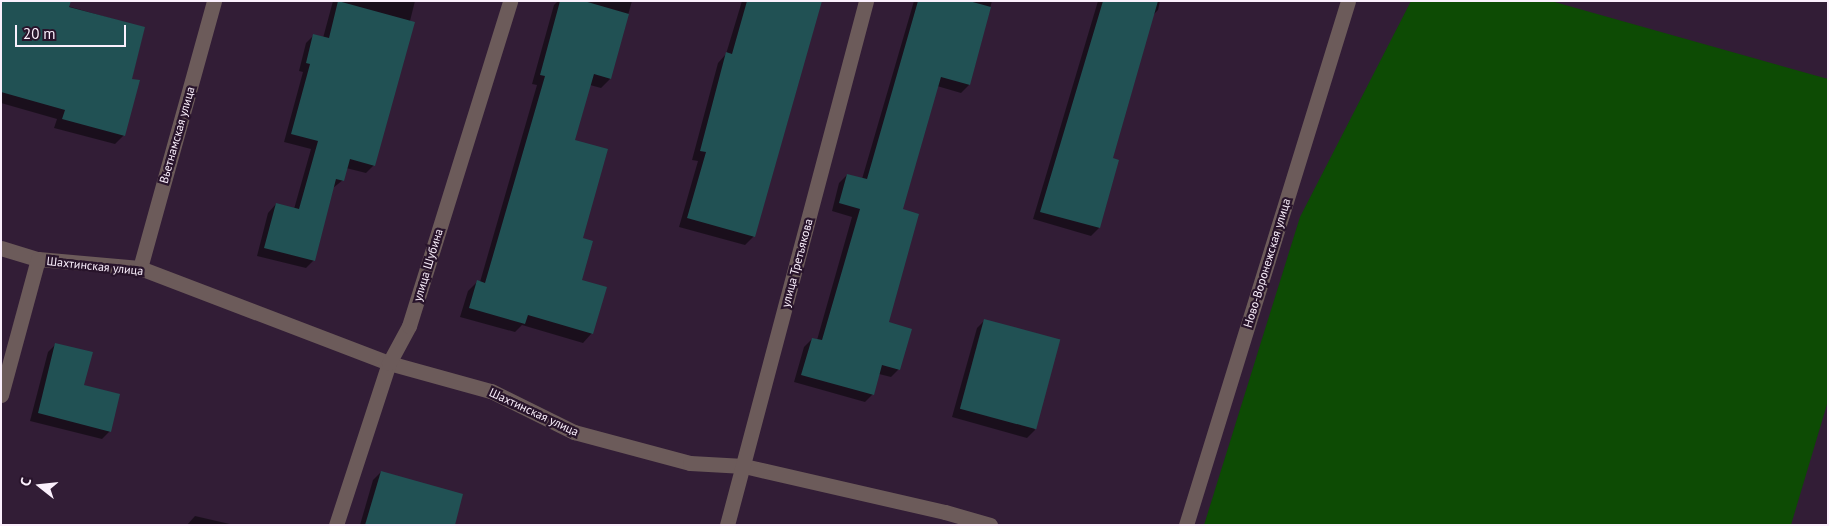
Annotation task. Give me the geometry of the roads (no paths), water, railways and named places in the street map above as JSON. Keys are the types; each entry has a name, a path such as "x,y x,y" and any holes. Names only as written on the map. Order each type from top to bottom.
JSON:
{"street":[{"name":"Вьетнамская улица","path":"140,268 214,1"},
{"name":"улица Шубина","path":"336,525 389,363 409,326 510,1"},
{"name":"улица Третьякова","path":"727,525 866,1"},
{"name":"Ново-Воронежская улица","path":"1186,525 1348,1"},
{"name":"Шахтинская улица","path":"1,248 38,259 140,268 389,363 491,392 574,432 690,463 744,466 945,512 990,525"},
{"path":"1,395 38,259"}]}
